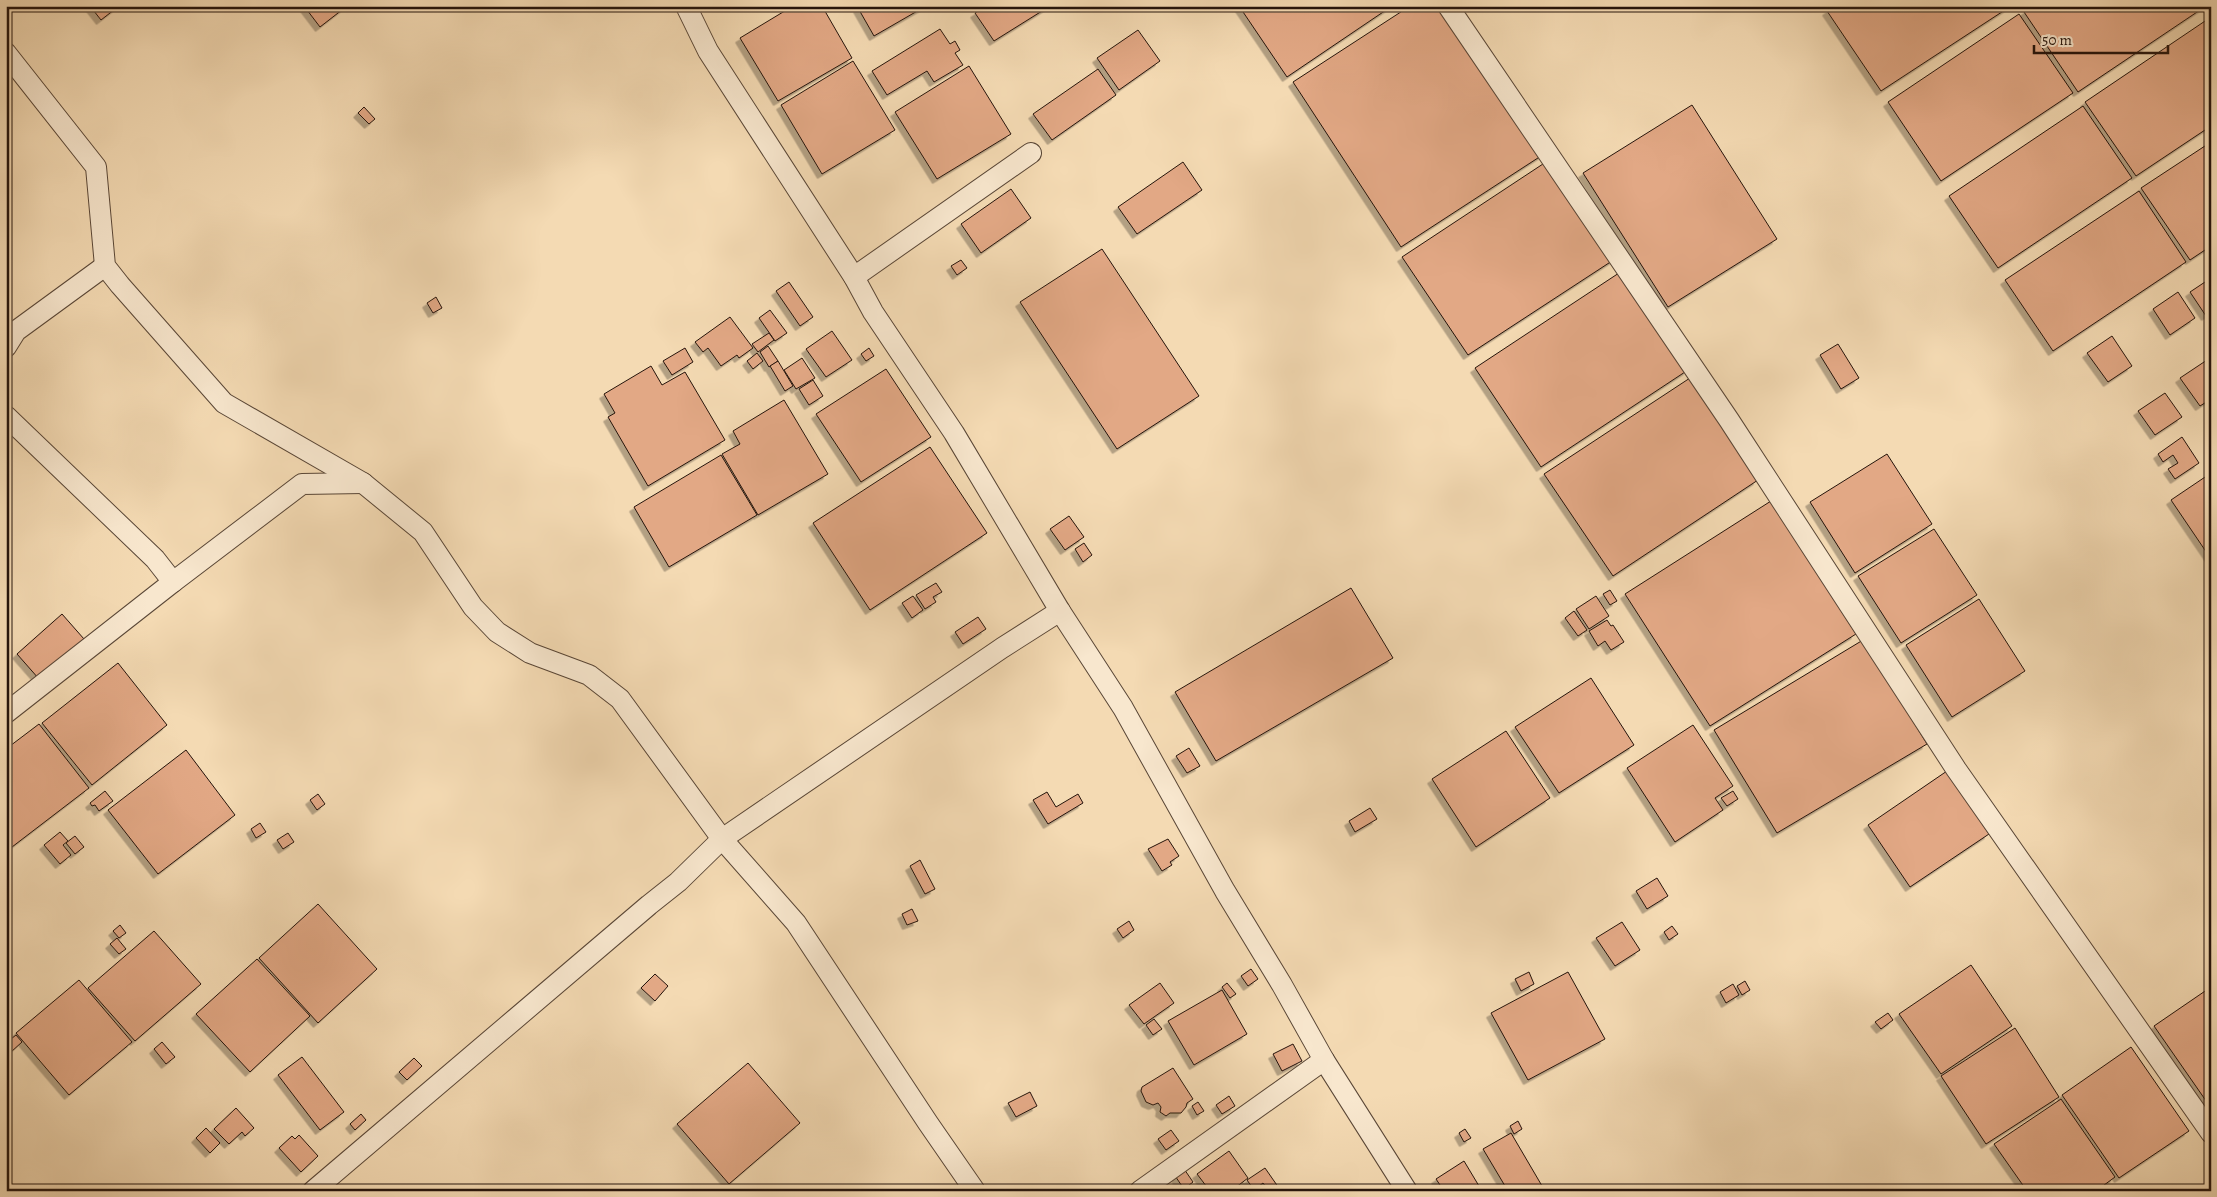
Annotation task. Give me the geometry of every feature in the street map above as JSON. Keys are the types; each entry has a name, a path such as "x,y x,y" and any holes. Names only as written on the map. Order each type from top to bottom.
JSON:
{"street":[{"path":"686,6 708,51 854,277 873,312 954,432 1060,611 1123,708 1224,891 1324,1060 1406,1191"},
{"path":"1448,6 1728,420 1956,769 2211,1133"},
{"path":"6,53 96,167 105,266 120,286 224,403 363,483 423,532 474,607 497,632 530,653 590,675 620,699 722,839 796,923 975,1191"},
{"path":"854,277 1031,153"},
{"path":"6,347 16,331 105,266"},
{"path":"6,416 155,558 173,582"},
{"path":"6,713 302,484 363,483"},
{"path":"313,1191 678,882 722,839 1002,648 1060,611"},
{"path":"1140,1191 1324,1060"}],"building":[{"path":"90,6 119,6 101,20"},
{"path":"304,6 347,6 320,27"},
{"path":"793,6 822,6 852,58 778,101 740,38"},
{"path":"862,6 926,6 874,36 858,8"},
{"path":"986,6 1050,6 994,41 975,13"},
{"path":"1239,6 1392,6 1287,77"},
{"path":"1410,6 1447,6 1544,154 1401,247 1293,82"},
{"path":"1834,6 2011,6 1881,91 1827,11"},
{"path":"2033,6 2206,6 2078,92 2024,12"},
{"path":"2019,14 2073,93 1941,181 1888,102"},
{"path":"2211,17 2211,126 2136,176 2085,102"},
{"path":"940,29 950,44 955,41 960,50 955,53 963,65 934,82 927,71 887,95 872,71"},
{"path":"1138,30 1160,61 1119,90 1097,58"},
{"path":"853,61 895,130 822,174 781,105"},
{"path":"969,66 1011,134 937,179 895,112"},
{"path":"1098,69 1116,95 1052,140 1033,114"},
{"path":"1692,105 1777,239 1668,307 1583,173"},
{"path":"2083,106 2132,178 1998,268 1949,196"},
{"path":"364,107 375,119 369,124 358,113"},
{"path":"2211,142 2211,246 2190,260 2141,188"},
{"path":"1549,160 1615,259 1468,355 1402,257"},
{"path":"1183,162 1202,190 1137,234 1118,207"},
{"path":"1011,189 1031,218 981,253 961,224"},
{"path":"2139,191 2186,262 2053,351 2005,280"},
{"path":"1102,249 1199,396 1117,449 1020,302"},
{"path":"961,260 967,268 957,275 951,266"},
{"path":"1622,271 1688,370 1541,467 1475,368"},
{"path":"2211,278 2211,313 2206,316 2190,292"},
{"path":"789,282 813,317 800,326 776,291"},
{"path":"2178,292 2195,318 2170,335 2153,309"},
{"path":"436,297 442,308 433,313 427,303"},
{"path":"770,310 787,333 775,341 759,318"},
{"path":"730,317 753,348 739,358 737,355 721,366 708,348 703,352 695,342"},
{"path":"832,331 852,360 826,377 806,349"},
{"path":"769,333 774,340 758,352 752,344"},
{"path":"2112,336 2132,366 2108,382 2087,353"},
{"path":"1838,344 1859,378 1841,389 1820,355"},
{"path":"768,346 778,361 769,367 760,352"},
{"path":"685,348 693,362 672,375 663,361"},
{"path":"869,348 874,356 866,361 861,354"},
{"path":"757,353 763,361 753,369 747,361"},
{"path":"802,358 815,378 796,389 784,370"},
{"path":"2210,358 2211,399 2200,406 2180,378"},
{"path":"778,361 793,386 785,391 770,366"},
{"path":"651,366 662,385 685,372 725,440 648,486 608,417 615,413 604,394"},
{"path":"886,369 931,437 861,482 816,414"},
{"path":"1690,378 1758,480 1613,576 1544,474"},
{"path":"813,380 823,396 809,405 799,389"},
{"path":"2165,393 2182,417 2155,435 2138,411"},
{"path":"784,400 828,474 758,515 722,454 740,444 733,431"},
{"path":"2182,437 2199,463 2175,479 2168,469 2178,463 2173,455 2163,462 2158,454"},
{"path":"930,447 987,533 870,610 813,523"},
{"path":"1887,454 1932,524 1855,573 1810,502"},
{"path":"721,455 757,515 669,567 634,507"},
{"path":"2211,473 2211,559 2171,500"},
{"path":"1771,501 1856,634 1710,726 1625,594"},
{"path":"1069,516 1084,537 1065,550 1050,529"},
{"path":"1934,529 1977,595 1901,643 1858,576"},
{"path":"1084,543 1092,555 1083,562 1075,549"},
{"path":"936,583 942,592 933,597 936,602 925,609 916,595"},
{"path":"1351,588 1393,658 1216,761 1175,692"},
{"path":"1610,590 1617,601 1610,605 1603,594"},
{"path":"913,596 923,610 912,618 902,603"},
{"path":"1596,596 1609,616 1589,629 1576,609"},
{"path":"1979,599 2025,671 1952,717 1906,645"},
{"path":"1574,611 1587,630 1578,636 1565,618"},
{"path":"62,614 84,639 39,679 17,654"},
{"path":"978,617 986,629 963,644 955,632"},
{"path":"1607,620 1611,626 1613,625 1624,642 1611,650 1605,641 1598,646 1589,631"},
{"path":"1863,640 1927,744 1777,833 1714,730"},
{"path":"118,663 167,725 92,785 42,723"},
{"path":"1591,678 1634,745 1559,793 1515,727"},
{"path":"39,724 89,788 12,847 6,840 6,749"},
{"path":"1693,725 1733,786 1715,798 1723,810 1675,842 1627,768"},
{"path":"1506,731 1550,798 1476,847 1432,779"},
{"path":"1189,748 1200,766 1187,773 1176,756"},
{"path":"186,750 235,815 158,874 108,810"},
{"path":"1947,771 1989,834 1910,887 1868,825"},
{"path":"105,791 113,801 99,811 95,805 92,806 90,803"},
{"path":"1733,791 1738,799 1727,806 1721,798"},
{"path":"1047,792 1056,807 1078,794 1083,803 1048,824 1033,800"},
{"path":"318,794 325,804 317,810 310,800"},
{"path":"1370,808 1377,819 1355,832 1349,821"},
{"path":"260,823 266,832 256,838 251,829"},
{"path":"60,832 68,841 63,845 71,855 60,864 44,845"},
{"path":"288,833 294,842 283,849 277,840"},
{"path":"75,836 84,847 75,854 66,843"},
{"path":"1168,839 1179,856 1170,862 1172,865 1162,871 1148,849"},
{"path":"920,860 935,889 925,894 910,866"},
{"path":"1657,878 1668,896 1647,909 1636,891"},
{"path":"318,904 377,969 318,1023 259,958"},
{"path":"912,909 918,921 907,925 902,914"},
{"path":"1129,921 1134,930 1123,938 1117,929"},
{"path":"1622,922 1640,950 1615,966 1596,938"},
{"path":"120,925 126,933 119,938 113,931"},
{"path":"1672,926 1678,934 1669,940 1664,932"},
{"path":"154,931 201,984 135,1041 88,988"},
{"path":"117,938 126,949 119,954 110,944"},
{"path":"257,959 310,1016 250,1072 196,1014"},
{"path":"1971,965 2012,1026 1941,1074 1899,1014"},
{"path":"1251,969 1258,979 1248,986 1241,976"},
{"path":"1529,972 1534,984 1521,991 1515,979"},
{"path":"1568,972 1605,1039 1528,1080 1491,1013"},
{"path":"655,974 668,986 655,1001 641,988"},
{"path":"79,980 132,1042 69,1095 16,1033"},
{"path":"1745,981 1750,990 1742,995 1737,986"},
{"path":"1160,983 1174,1003 1144,1024 1129,1005"},
{"path":"1227,983 1236,994 1230,998 1222,987"},
{"path":"1733,984 1739,995 1726,1003 1720,992"},
{"path":"2211,987 2211,1108 2154,1026"},
{"path":"1222,990 1247,1034 1194,1065 1168,1021"},
{"path":"1888,1013 1893,1020 1881,1029 1875,1022"},
{"path":"1154,1019 1162,1029 1153,1035 1146,1025"},
{"path":"2015,1028 2059,1097 1986,1144 1941,1076"},
{"path":"16,1035 22,1042 11,1052 6,1043"},
{"path":"162,1042 175,1057 166,1064 154,1049"},
{"path":"1293,1044 1302,1061 1282,1071 1273,1054"},
{"path":"2131,1047 2189,1131 2119,1178 2062,1095"},
{"path":"302,1057 344,1112 320,1130 278,1075"},
{"path":"414,1058 422,1066 407,1080 399,1072"},
{"path":"748,1063 800,1123 729,1184 677,1124"},
{"path":"1173,1068 1193,1099 1187,1103 1181,1113 1170,1113 1166,1116 1160,1112 1161,1107 1158,1103 1153,1105 1146,1102 1141,1091 1142,1087"},
{"path":"1030,1092 1037,1106 1016,1117 1008,1103"},
{"path":"1229,1096 1235,1106 1222,1114 1216,1105"},
{"path":"2061,1099 2115,1177 2096,1191 2027,1191 1994,1144"},
{"path":"1198,1102 1204,1111 1197,1115 1192,1106"},
{"path":"236,1108 254,1128 245,1136 242,1132 229,1144 214,1129"},
{"path":"361,1114 366,1120 355,1130 350,1124"},
{"path":"1518,1121 1522,1129 1514,1134 1510,1126"},
{"path":"206,1128 220,1143 210,1153 196,1138"},
{"path":"1465,1129 1471,1138 1464,1142 1459,1133"},
{"path":"1171,1130 1179,1141 1166,1150 1158,1139"},
{"path":"1511,1133 1545,1191 1508,1191 1483,1149"},
{"path":"299,1135 318,1156 301,1172 279,1148 292,1136 295,1139"},
{"path":"1229,1151 1248,1178 1231,1191 1210,1191 1197,1174"},
{"path":"1464,1161 1482,1191 1444,1191 1436,1179"},
{"path":"1180,1163 1193,1182 1184,1189 1171,1170"},
{"path":"1265,1168 1281,1191 1269,1191 1263,1183 1254,1190 1247,1180"}]}
